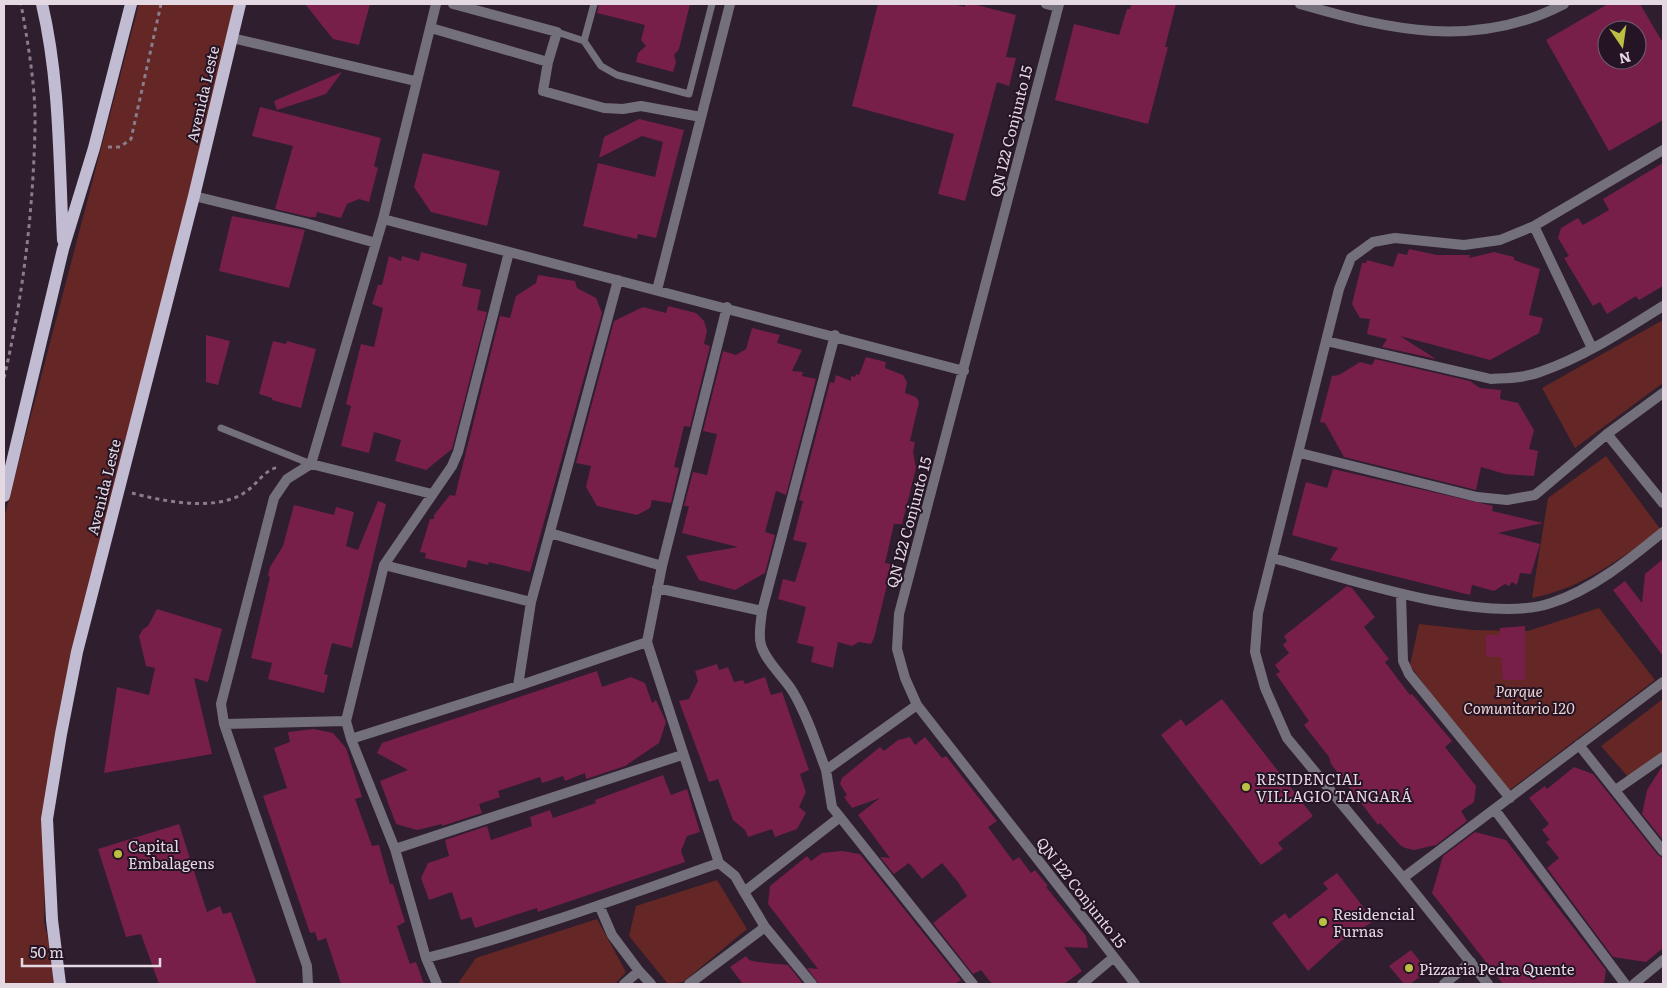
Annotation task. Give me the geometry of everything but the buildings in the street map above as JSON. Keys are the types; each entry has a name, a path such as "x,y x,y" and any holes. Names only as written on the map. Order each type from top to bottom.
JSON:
{"main road":[{"path":"42,4 49,32 58,139 63,249"},
{"path":"4,496 63,249 94,148 131,4"},
{"name":"Avenida Leste","path":"60,984 52,920 47,819 77,652 194,196 240,4"}],"street":[{"path":"308,984 307,966 224,724 221,704 274,498 287,479 311,464 383,219 415,81 436,4"},
{"path":"453,4 557,32 548,62 543,91 604,108 623,109 641,106 701,117"},
{"path":"657,290 730,4"},
{"path":"1046,4 1058,6"},
{"path":"1300,4 1399,28 1434,33 1465,31 1519,23 1564,4"},
{"name":"QN 122 Conjunto 15","path":"1058,6 964,370 898,614 897,649 905,678 917,705 1135,984"},
{"path":"431,28 548,62"},
{"path":"232,38 415,81"},
{"path":"1488,984 1287,738 1265,688 1256,652 1258,613 1300,453 1339,289 1351,258 1373,242 1395,238 1464,245 1500,240 1534,226 1663,150"},
{"path":"194,196 305,223 376,243"},
{"path":"383,219 728,307 964,370"},
{"path":"1534,226 1592,348"},
{"path":"437,984 426,958 395,849 351,739 346,720 384,565 452,466 458,452 509,252"},
{"path":"518,686 530,602 618,280"},
{"path":"1326,342 1490,380 1540,373 1592,348 1663,306"},
{"path":"728,307 662,566 647,642 682,755 719,863 734,876 765,927 812,984"},
{"path":"835,335 762,611 760,643 764,653 785,680 806,718 826,770 830,801 840,817 973,984"},
{"path":"1300,453 1477,497 1507,500 1535,494 1607,434 1663,393"},
{"path":"1607,434 1663,503"},
{"path":"311,464 432,494"},
{"path":"1273,558 1401,594 1484,608 1517,609 1549,604 1574,595 1595,582 1663,532"},
{"path":"550,533 662,566"},
{"path":"384,565 530,602"},
{"path":"657,588 762,611"},
{"path":"1401,594 1403,661 1409,674 1510,798"},
{"path":"351,739 518,686 647,642"},
{"path":"1403,878 1663,682"},
{"path":"826,770 917,705"},
{"path":"224,724 346,720"},
{"path":"1579,744 1663,851"},
{"path":"395,849 682,755"},
{"path":"1617,790 1663,757"},
{"path":"1495,810 1625,984"},
{"path":"744,892 840,817"},
{"path":"426,958 469,947 599,905 719,863"},
{"path":"599,905 612,935 651,984"},
{"path":"689,984 765,927"},
{"path":"1082,984 1114,957"},
{"path":"1634,984 1663,960"},
{"path":"1444,984 1471,962"},
{"path":"624,984 639,971"}],"lane":[{"path":"584,41 594,4"},
{"path":"557,32 584,41 601,66 617,75 688,94 712,4"},
{"path":"221,428 311,464"}],"path":[{"path":"4,378 25,264 35,128 30,51 21,4"},
{"path":"118,490 165,502 204,503 234,498 245,493 273,467 282,467"}],"green space":[{"path":"139,4 242,4 75,652 46,818 44,922 59,984 4,984 4,518"},
{"path":"1663,320 1663,383 1575,448 1542,388"},
{"path":"1606,456 1661,530 1615,562 1584,580 1532,598 1548,498"},
{"name":"Parque Comunitario 120","path":"1599,608 1655,680 1507,792 1484,767 1410,665 1419,624 1474,630 1528,631"},
{"path":"1663,699 1663,754 1629,778 1601,746"},
{"path":"717,880 747,929 683,982 668,984 629,936 636,906"},
{"path":"597,919 626,972 615,984 460,984 459,982 476,958"}],"place":[{"name":"RESIDENCIAL VILLAGIO TANGARÁ","path":"1246,787"},
{"name":"Capital Embalagens","path":"118,854"},
{"name":"Residencial Furnas","path":"1323,922"},
{"name":"Pizzaria Pedra Quente","path":"1409,968"}]}
